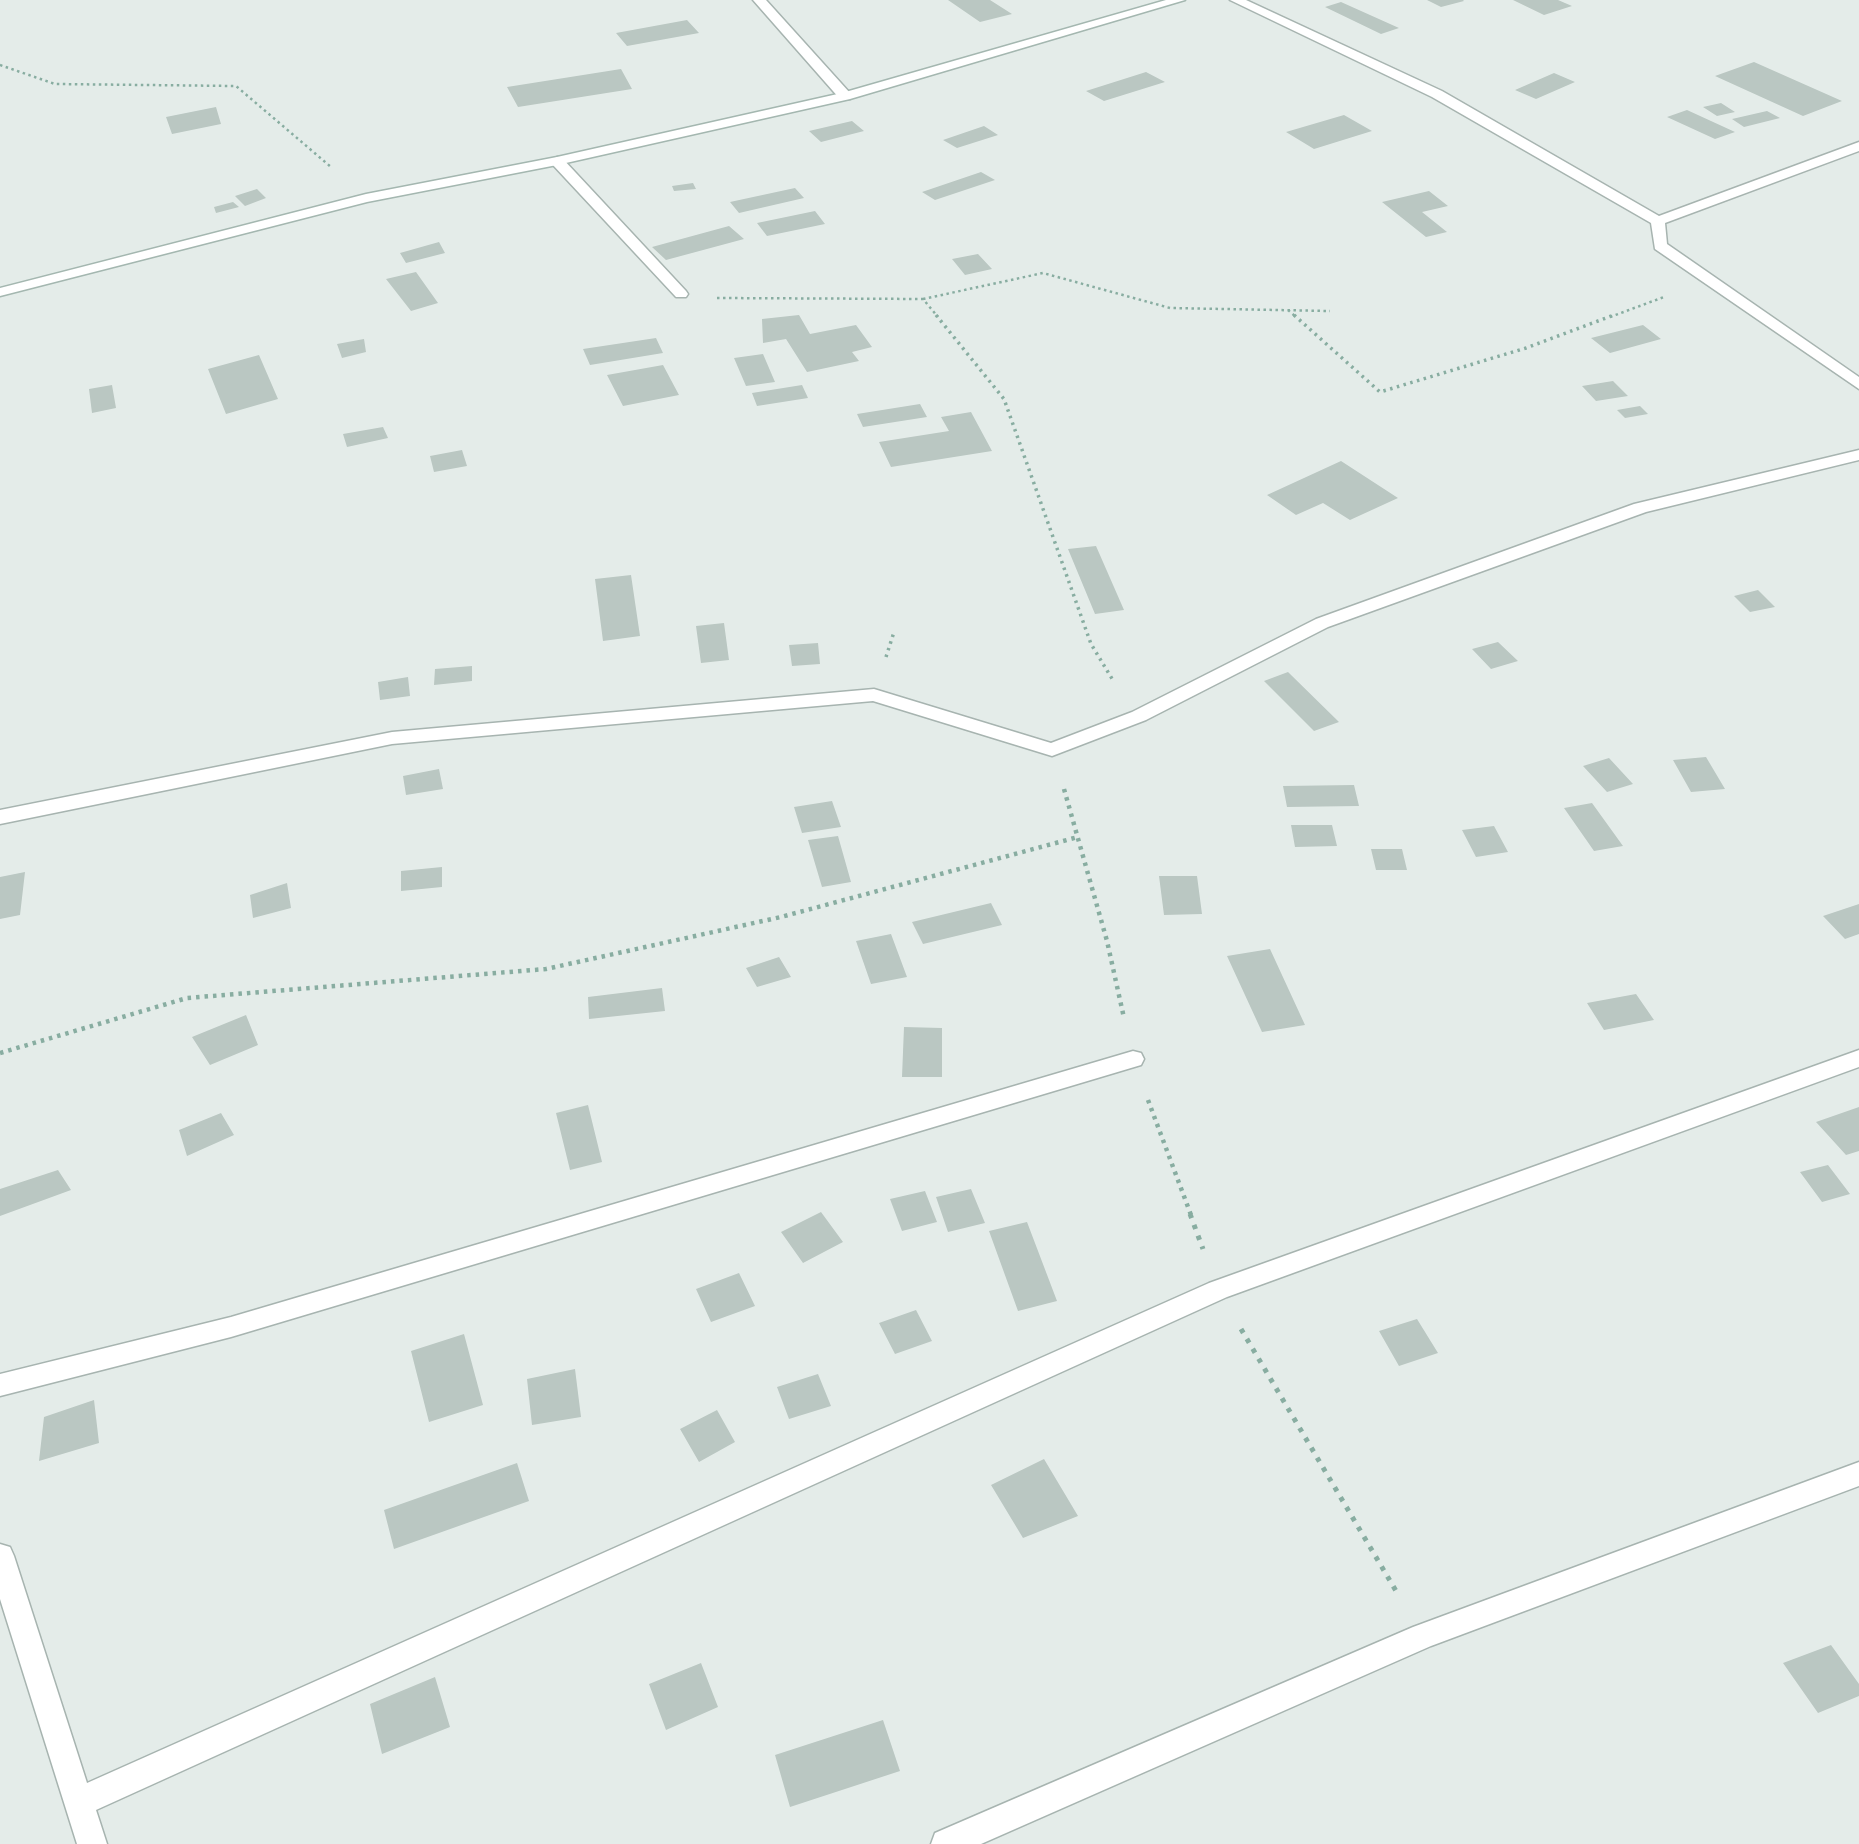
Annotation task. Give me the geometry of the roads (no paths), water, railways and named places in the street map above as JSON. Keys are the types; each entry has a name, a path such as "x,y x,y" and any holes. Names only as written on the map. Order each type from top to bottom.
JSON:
{"street":[{"path":"759,0 845,96"},
{"path":"0,292 366,198 557,161 845,96 1179,0"},
{"path":"1236,0 1437,94 1658,221"},
{"path":"1658,221 1859,146"},
{"path":"557,161 681,294"},
{"path":"1658,221 1660,246 1859,384"},
{"path":"0,817 392,738 874,695 1052,750 1139,716 1322,623 1640,508 1859,455"},
{"path":"79,1802 1218,1290 1859,1058"},
{"path":"0,1385 231,1327 1133,1059"},
{"path":"946,1844 1423,1636 1859,1474"},
{"path":"0,1556 92,1844"}]}
